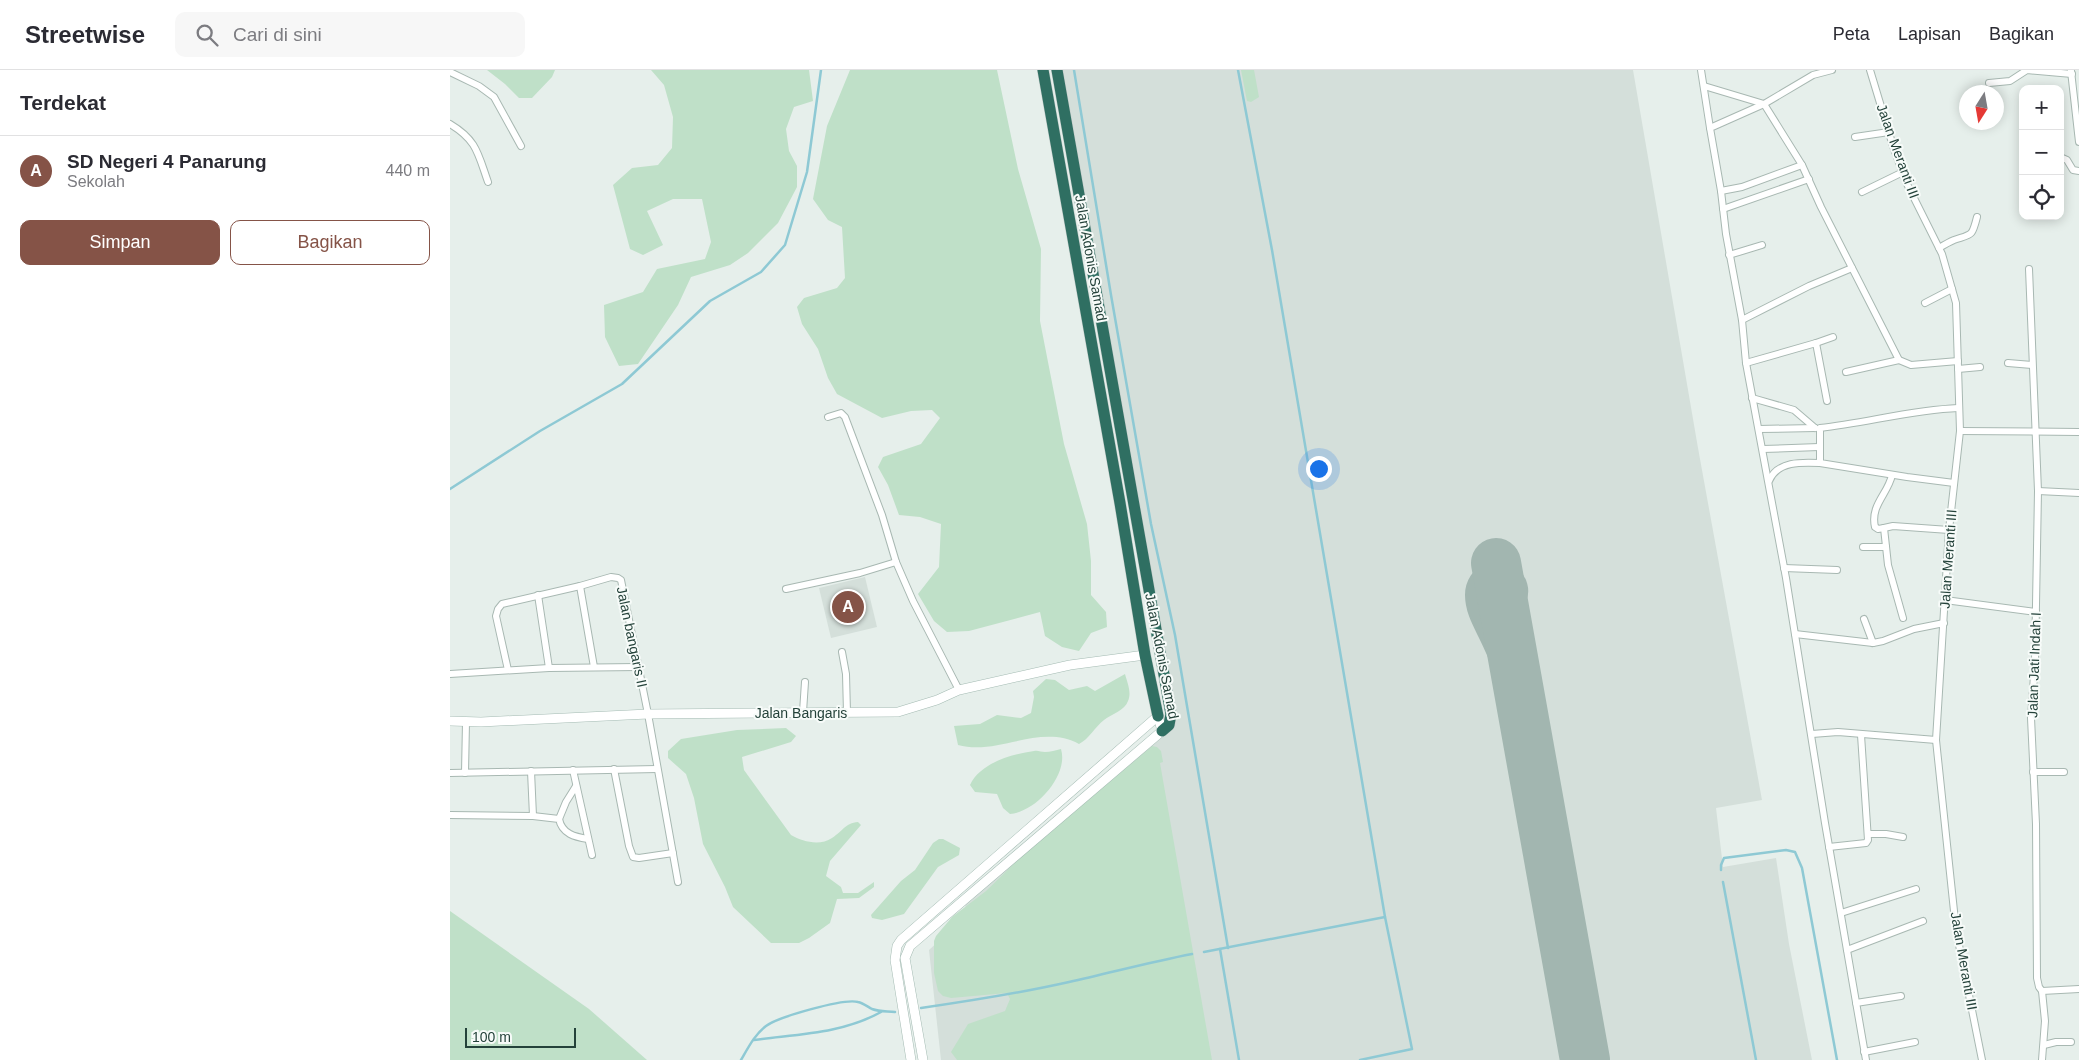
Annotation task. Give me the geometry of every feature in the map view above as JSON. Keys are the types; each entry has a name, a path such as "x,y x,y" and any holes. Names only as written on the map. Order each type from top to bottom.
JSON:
{"highway":[{"name":"Jalan Adonis Samad","path":"1043,70 1145,655 1158,716"},
{"name":"Jalan Adonis Samad","path":"1057,70 1171,714 1169,724 1162,731"},
{"path":"1120,503 1133,501"}],"main road":[{"name":"Jalan Bangaris","path":"450,722 648,714 904,711 938,700 959,690 1070,665 1145,655"},
{"name":"Jalan Adonis Samad","path":"1158,716 1162,731"},
{"path":"911,1060 895,960 897,946 901,940 1158,716"},
{"path":"923,1060 905,958 910,946 1162,731"}],"street":[{"path":"1701,70 1721,192 1729,255 1742,320 1746,363 1784,568 1866,1060"},
{"path":"1710,128 1764,104 1812,72 1832,70"},
{"name":"Jalan Meranti III","path":"1870,70 1903,172 1939,248 1956,303 1960,431 1949,530 1936,740 1956,930 1982,1060"},
{"path":"1989,83 2014,79 2027,70 2072,72 2079,142"},
{"path":"450,72 478,86 494,97 521,146"},
{"path":"1704,86 1764,104 1802,165 1899,360"},
{"path":"450,124 462,130 474,144 488,182"},
{"path":"1855,137 1889,132"},
{"path":"2064,159 2067,160 2073,170 2079,171"},
{"path":"1721,192 1742,187 1802,165"},
{"path":"1862,192 1903,172"},
{"path":"1723,209 1809,179"},
{"path":"1939,248 1954,240 1969,237 1973,232 1976,217"},
{"path":"1729,255 1762,245"},
{"path":"1742,320 1809,286 1852,268"},
{"name":"Jalan Jati Indah I","path":"2029,269 2034,433 2038,491 2035,661 2031,710 2036,824 2036,946 2038,984 2042,991 2045,1014 2042,1060"},
{"path":"1925,303 1952,289"},
{"path":"1746,363 1833,337"},
{"path":"1816,343 1827,401"},
{"path":"1846,372 1899,360 1911,365 1958,361"},
{"path":"2008,364 2032,365"},
{"path":"1958,369 1980,367"},
{"path":"1752,398 1794,410 1817,428 1820,464"},
{"path":"1759,429 1817,428 1854,424 1934,409 1958,408"},
{"path":"828,417 841,413 845,417 882,515 896,562 913,601 959,690"},
{"path":"1960,431 2079,432"},
{"path":"1763,449 1819,447"},
{"path":"1768,481 1778,469 1801,463 1954,482"},
{"path":"1892,475 1890,484 1878,500 1875,509 1875,528 1899,526 1949,530"},
{"path":"2038,491 2079,493"},
{"path":"1884,528 1888,565 1902,618"},
{"path":"1863,547 1886,547"},
{"path":"786,589 860,573 896,562"},
{"path":"1784,568 1837,570"},
{"name":"Jalan bangaris II","path":"508,670 496,616 502,604 611,577 620,580 648,714 678,882"},
{"path":"580,586 594,667"},
{"path":"538,595 550,668"},
{"path":"1946,600 2036,612"},
{"path":"1864,619 1873,643"},
{"path":"1795,634 1873,643 1914,629 1944,623"},
{"path":"842,652 846,674 847,713"},
{"path":"450,674 550,668 638,667"},
{"path":"803,712 804,682"},
{"path":"465,773 466,722"},
{"path":"1812,734 1838,732 1936,740"},
{"path":"1829,847 1866,843 1869,839 1861,735"},
{"path":"614,769 629,846 633,857 673,853"},
{"path":"450,773 657,769"},
{"path":"573,770 592,855"},
{"path":"531,771 533,816"},
{"path":"2034,772 2064,772"},
{"path":"576,786 566,802 559,819 563,828 571,835 588,839"},
{"path":"450,815 533,816 559,819"},
{"path":"1868,834 1886,834 1903,837"},
{"path":"1841,913 1916,889"},
{"path":"1847,950 1923,921"},
{"path":"2042,991 2079,989"},
{"path":"1856,1003 1901,996"},
{"path":"1864,1052 1915,1042"},
{"path":"2044,1045 2056,1042 2071,1042"}],"shaded area":[{"path":"1059,70 1633,70 1698,448 1762,800 1716,808 1723,867 1776,858 1789,944 1812,1060 941,1060 929,950 967,915 965,904 1176,719"},
{"path":"865,577 877,627 831,638 819,588"}],"green space":[{"path":"487,70 555,70 552,77 532,98 519,98"},
{"path":"651,70 809,70 813,101 794,107 786,129 789,151 797,166 797,187 778,223 748,253 730,265 691,277 678,305 638,364 619,366 605,337 604,305 643,292 657,269 705,259 711,242 702,199 673,199 647,211 663,245 643,255 630,249 613,185 632,168 658,165 672,148 673,117 664,85"},
{"path":"850,70 997,70 1018,169 1041,249 1040,321 1064,444 1087,524 1091,561 1091,595 1106,612 1107,627 1091,633 1079,651 1062,647 1045,636 1040,612 969,631 947,632 934,621 918,594 939,567 941,524 920,517 899,515 888,485 878,467 883,457 921,444 940,418 932,410 911,411 882,418 837,394 828,378 818,349 802,324 797,307 804,298 837,288 845,278 842,227 828,220 813,199 827,126"},
{"path":"1241,70 1254,70 1259,97 1251,102 1247,101"},
{"path":"1125,674 1129,691 1129,698 1126,704 1104,720 1079,744 1064,738 1049,737 988,747 958,745 954,726 980,724 997,715 1021,718 1031,713 1034,697 1033,691 1046,679 1055,680 1069,690 1087,686 1095,691"},
{"path":"786,728 796,736 791,742 742,757 744,770 791,835 806,841 822,842 832,838 850,824 858,822 861,825 830,861 826,876 841,887 843,893 858,893 874,882 874,887 859,898 837,899 830,923 809,938 799,943 771,943 733,907 703,844 694,798 686,774 668,758 668,751 681,739 737,730"},
{"path":"1152,746 1157,747 1161,751 1163,762 1160,763 1212,1060 957,1060 951,1052 968,1024 1005,1011 1010,999 1007,993 951,998 943,996 938,991 934,973 934,941 936,936 952,917 986,891 1024,854"},
{"path":"1061,749 1060,770 1055,780 1040,799 1020,812 1010,814 1003,808 997,794 975,792 970,785 981,771 1007,757 1025,752 1047,752"},
{"path":"943,839 960,848 959,855 938,867 904,914 882,920 872,918 871,915 901,881 915,870 933,843"},
{"path":"450,911 589,1009 647,1060 450,1060"}],"waterway":[{"path":"450,489 540,431 622,384 710,301 761,272 785,245 807,172 821,70"},
{"path":"1074,70 1151,524 1175,635 1228,948"},
{"path":"1204,952 1385,917 1272,250 1238,70"},
{"path":"1721,870 1724,858 1786,850 1795,852 1802,868 1837,1060"},
{"path":"1723,882 1756,1060"},
{"path":"1360,1060 1412,1049 1385,917"},
{"path":"1220,949 1239,1060"},
{"path":"921,1008 1032,990 1192,954"},
{"path":"741,1060 762,1029 773,1022 797,1013 826,1005 851,1002 860,1003 875,1010 895,1012"},
{"path":"754,1040 835,1029 881,1012"}],"taxiway":[{"path":"1504,612 1516,600 1518,586 1507,573 1502,571 1491,572 1484,575 1477,584 1475,601 1481,619 1521,704"}],"runway":[{"path":"1496,563 1585,1060"}],"place":[{"name":"SD Negeri 4 Panarung","path":"848,607"}]}
